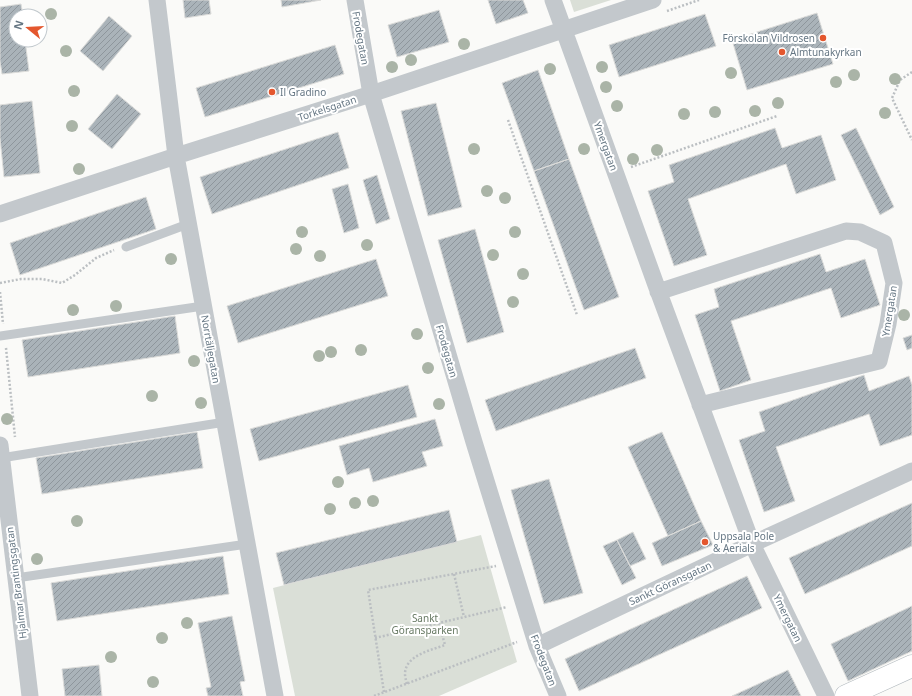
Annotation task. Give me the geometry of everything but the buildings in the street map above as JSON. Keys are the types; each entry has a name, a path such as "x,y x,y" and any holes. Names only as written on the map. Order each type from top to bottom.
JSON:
{"main road":[{"path":"846,696 912,666"}],"street":[{"name":"Norrtäljegatan","path":"158,0 176,156 275,696"},
{"name":"Frodegatan","path":"355,0 371,94 511,564 535,641 558,696"},
{"name":"Ymergatan","path":"554,0 658,292 752,544 826,696"},
{"name":"Torkelsgatan","path":"0,214 371,94 654,0"},
{"name":"Ymergatan","path":"658,292 846,231 860,232 884,244 894,283 888,324 880,361 700,405"},
{"name":"Hjalmar Brantingsgatan","path":"1,458 3,501 16,578 30,696"},
{"name":"Sankt Göransgatan","path":"535,641 912,471"}],"lane":[{"path":"126,247 188,224"},
{"path":"0,336 203,306"},
{"path":"1,458 225,422"},
{"path":"16,578 247,544"}],"path":[{"path":"912,72 900,80 892,98 912,140"},
{"path":"616,172 777,116"},
{"path":"508,120 577,315"},
{"path":"0,283 22,279 42,279 62,283 75,275 96,258 113,250 126,247"},
{"path":"384,692 368,590 511,564"},
{"path":"454,574 464,617"},
{"path":"375,638 524,603"},
{"path":"407,684 405,672 409,662 420,654 445,645 439,623"},
{"path":"374,696 535,641"}],"green space":[{"path":"570,0 611,0 574,12"},
{"name":"Sankt Göransparken","path":"481,535 517,662 439,696 295,696 273,588"}],"place":[{"name":"Förskolan Vildrosen","path":"823,38"},
{"name":"Almtunakyrkan","path":"782,52"},
{"name":"Il Gradino","path":"272,92"},
{"name":"Uppsala Pole & Aerials","path":"705,542"}]}
